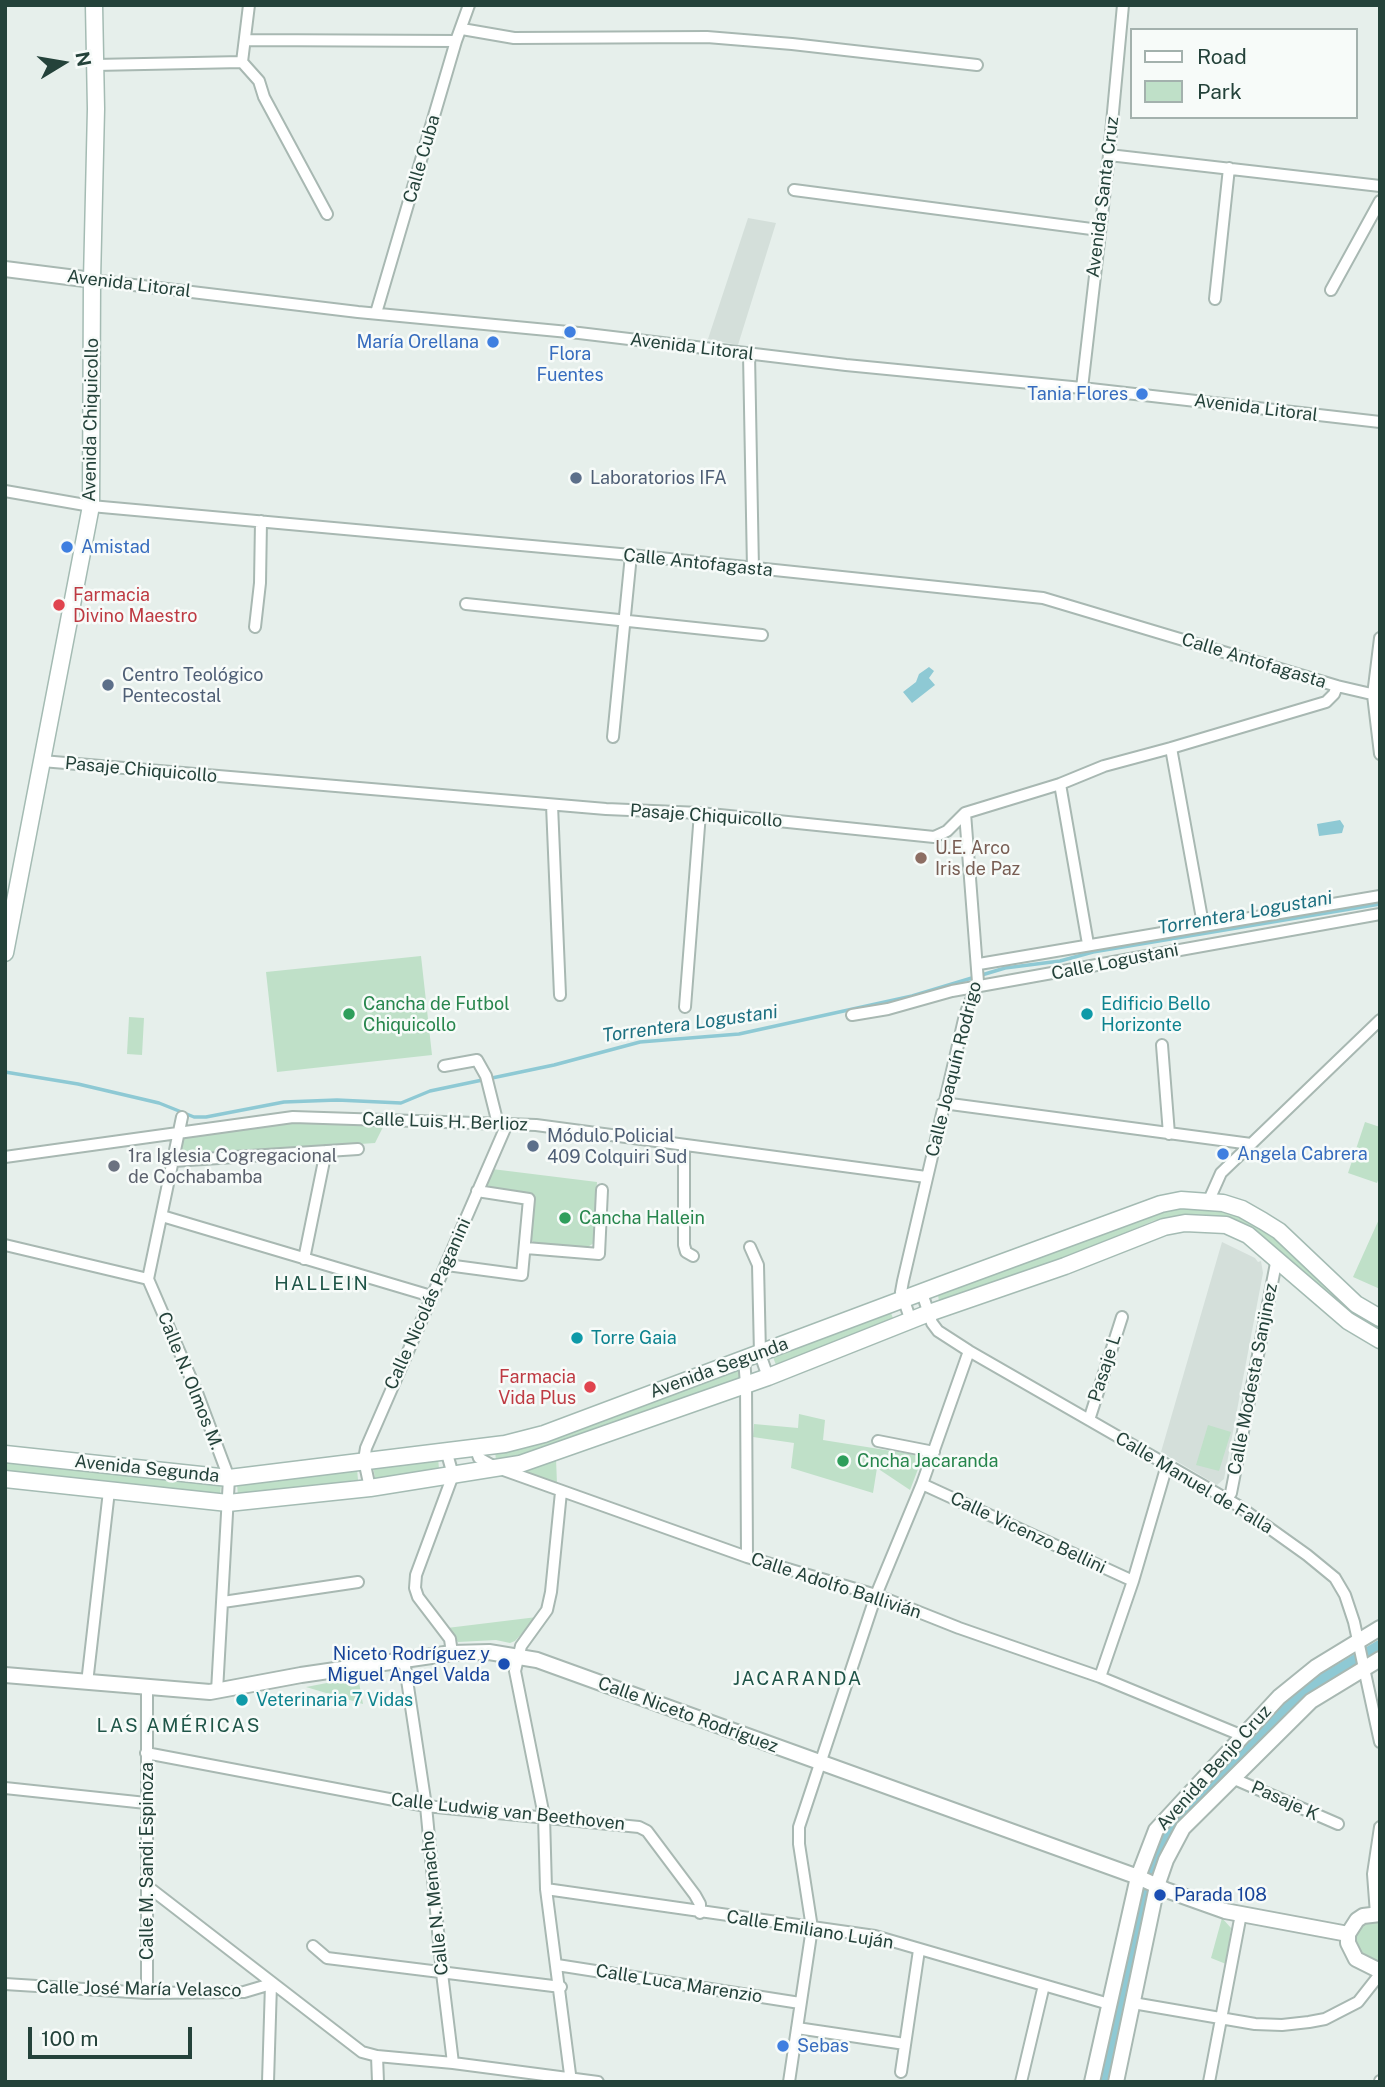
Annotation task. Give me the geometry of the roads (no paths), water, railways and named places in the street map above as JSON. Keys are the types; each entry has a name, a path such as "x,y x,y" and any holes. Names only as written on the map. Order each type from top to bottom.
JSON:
{"main road":[{"name":"Avenida Chiquicollo","path":"5,953 7,931 91,506 96,109 94,5"},
{"name":"Avenida Segunda","path":"5,1454 229,1478 505,1444 534,1437 1161,1204 1181,1200 1209,1200 1242,1209 1279,1231 1356,1304 1380,1318"},
{"name":"Avenida Segunda","path":"5,1479 228,1503 370,1488 520,1464 768,1377 929,1313 1065,1266 1164,1227 1185,1223 1226,1225 1248,1234 1348,1321 1380,1340"}],"street":[{"path":"242,62 249,5"},
{"name":"Calle Cuba","path":"376,313 469,5"},
{"name":"Avenida Santa Cruz","path":"1082,388 1123,5"},
{"path":"462,29 513,38 706,37 977,65"},
{"path":"245,40 456,41"},
{"path":"95,65 242,62 259,81 264,97 327,214"},
{"path":"1109,155 1380,186"},
{"path":"1215,299 1229,168"},
{"path":"794,190 1098,230"},
{"path":"1331,290 1380,201"},
{"name":"Avenida Litoral","path":"5,269 376,313 1380,422"},
{"path":"749,354 753,569"},
{"name":"Calle Antofagasta","path":"5,491 91,506 631,555 1043,598 1337,686 1377,695"},
{"path":"255,626 260,583 261,521"},
{"path":"613,737 631,555"},
{"path":"466,604 762,635"},
{"path":"1380,638 1377,695 1380,754"},
{"name":"Pasaje Chiquicollo","path":"42,761 552,805 700,813 934,837 947,831 965,813 1060,784 1104,766 1326,702 1337,686"},
{"path":"1171,748 1203,924"},
{"path":"1060,784 1087,944"},
{"path":"552,805 559,995"},
{"path":"685,1007 700,813"},
{"name":"Calle Joaquín Rodrigo","path":"911,1321 901,1292 903,1281 943,1103 965,1015 978,976 965,813"},
{"name":"Calle Logustani","path":"852,1015 888,1009 940,993 978,976 1087,944 1380,896"},
{"name":"Calle Logustani","path":"978,976 1240,938 1380,914"},
{"path":"1209,1200 1221,1173 1380,1020"},
{"path":"1162,1045 1169,1134"},
{"path":"444,1066 477,1060 502,1124"},
{"path":"943,1103 1251,1144"},
{"name":"Calle Luis H. Berlioz","path":"5,1157 293,1116 536,1125 926,1177"},
{"path":"5,1245 148,1279 182,1117"},
{"name":"Calle Nicolás Paganini","path":"370,1488 365,1460 366,1448 447,1265 502,1124"},
{"path":"684,1146 684,1245 686,1252 693,1256"},
{"path":"173,1161 358,1149"},
{"path":"304,1259 326,1151"},
{"path":"526,1248 599,1254 603,1190"},
{"path":"447,1265 522,1275 529,1199 477,1191"},
{"path":"162,1216 431,1296"},
{"path":"750,1247 758,1265 760,1354 768,1377"},
{"name":"Calle Modesta Sanjinez","path":"1227,1499 1231,1493 1277,1258"},
{"name":"Calle N. Olmos M.","path":"148,1279 196,1391 229,1478 216,1691"},
{"name":"Calle Manuel de Falla","path":"922,1293 938,1331 1227,1499 1335,1578 1354,1622 1380,1742"},
{"name":"Pasaje L","path":"1089,1420 1122,1317"},
{"path":"789,2082 813,1928 799,1844 799,1827 876,1595 922,1485 969,1351"},
{"path":"744,1359 747,1557"},
{"path":"878,1441 934,1452"},
{"name":"Calle Adolfo Ballivián","path":"475,1447 479,1458 495,1467 561,1492 747,1557 876,1595 959,1628 1100,1677 1243,1736"},
{"path":"446,1450 453,1475 416,1575 415,1588 418,1597 450,1639 452,1653"},
{"path":"1100,1677 1133,1581 1167,1465"},
{"name":"Calle Vicenzo Bellini","path":"922,1485 1133,1581"},
{"path":"87,1683 109,1491"},
{"path":"561,1492 547,1610 521,1646 515,1671 544,1816 546,1889 571,2079"},
{"path":"223,1602 358,1582"},
{"name":"Avenida Benjo Cruz","path":"1116,2082 1156,1885 1183,1829 1311,1701 1360,1657 1380,1628"},
{"name":"Calle Niceto Rodríguez","path":"5,1675 147,1688 216,1691 301,1675 452,1653 489,1652 518,1657 550,1665 1138,1877 1225,1911 1348,1934"},
{"name":"Avenida Benjo Cruz","path":"1092,2082 1138,1877 1156,1830 1300,1679 1360,1657 1380,1659"},
{"name":"Calle N. Menacho","path":"404,1660 426,1806 453,2063"},
{"name":"Calle M. Sandi Espinoza","path":"147,1688 147,1993"},
{"name":"Calle Ludwig van Beethoven","path":"146,1753 426,1806 639,1827 647,1831 695,1895 701,1913"},
{"name":"Pasaje K","path":"1233,1778 1338,1824"},
{"path":"5,1788 146,1803"},
{"path":"1133,2003 1221,2019 1282,2025 1325,2019 1358,2002 1380,1972 1356,1959 1348,1943 1348,1934 1352,1925 1363,1916 1378,1914 1373,1874 1380,1826"},
{"name":"Calle José María Velasco","path":"147,1886 362,2052 596,2082"},
{"name":"Calle Emiliano Luján","path":"546,1889 874,1936 1109,2004"},
{"path":"1209,2082 1241,1914"},
{"path":"313,1946 327,1958 561,1987"},
{"path":"901,2072 919,1950"},
{"name":"Calle Luca Marenzio","path":"557,1965 800,2003"},
{"name":"Calle José María Velasco","path":"5,1984 147,1993 244,1992 271,1984"},
{"path":"268,2082 271,1984"},
{"path":"1021,2082 1044,1985"},
{"path":"797,2028 905,2044"},
{"path":"377,2056 377,2082"}],"water":[{"path":"929,667 934,671 929,678 935,685 912,703 903,692"},
{"path":"1340,820 1344,826 1342,833 1319,836 1317,824"}],"waterway":[{"name":"Torrentera Logustani","path":"5,1072 78,1084 159,1103 194,1117 284,1102 337,1100 401,1103 430,1091 554,1065 640,1042 739,1034 912,996 1005,968 1060,961 1093,952 1380,904"},
{"path":"1104,2082 1149,1867 1163,1837 1175,1821 1286,1705 1307,1689 1380,1646"}],"place":[{"name":"Flora Fuentes","path":"570,332"},
{"name":"María Orellana","path":"493,342"},
{"name":"Tania Flores","path":"1142,394"},
{"name":"Laboratorios IFA","path":"576,478"},
{"name":"Amistad","path":"67,547"},
{"name":"Farmacia Divino Maestro","path":"59,605"},
{"name":"Centro Teológico Pentecostal","path":"108,685"},
{"name":"U.E. Arco Iris de Paz","path":"921,858"},
{"name":"Cancha de Futbol Chiquicollo","path":"349,1014"},
{"name":"Edificio Bello Horizonte","path":"1087,1014"},
{"name":"Módulo Policial 409 Colquiri Sud","path":"533,1146"},
{"name":"Angela Cabrera","path":"1223,1154"},
{"name":"1ra Iglesia Cogregacional de Cochabamba","path":"114,1166"},
{"name":"Cancha Hallein","path":"565,1218"},
{"name":"Torre Gaia","path":"577,1338"},
{"name":"Farmacia Vida Plus","path":"590,1387"},
{"name":"Cncha Jacaranda","path":"843,1461"},
{"name":"Niceto Rodríguez y Miguel Angel Valda","path":"504,1664"},
{"name":"Veterinaria 7 Vidas","path":"242,1700"},
{"name":"Parada 108","path":"1160,1895"},
{"name":"Sebas","path":"783,2046"}],"district":[{"name":"HALLEIN","path":"322,1284"},
{"name":"JACARANDA","path":"798,1679"},
{"name":"LAS AMÉRICAS","path":"179,1726"}]}
